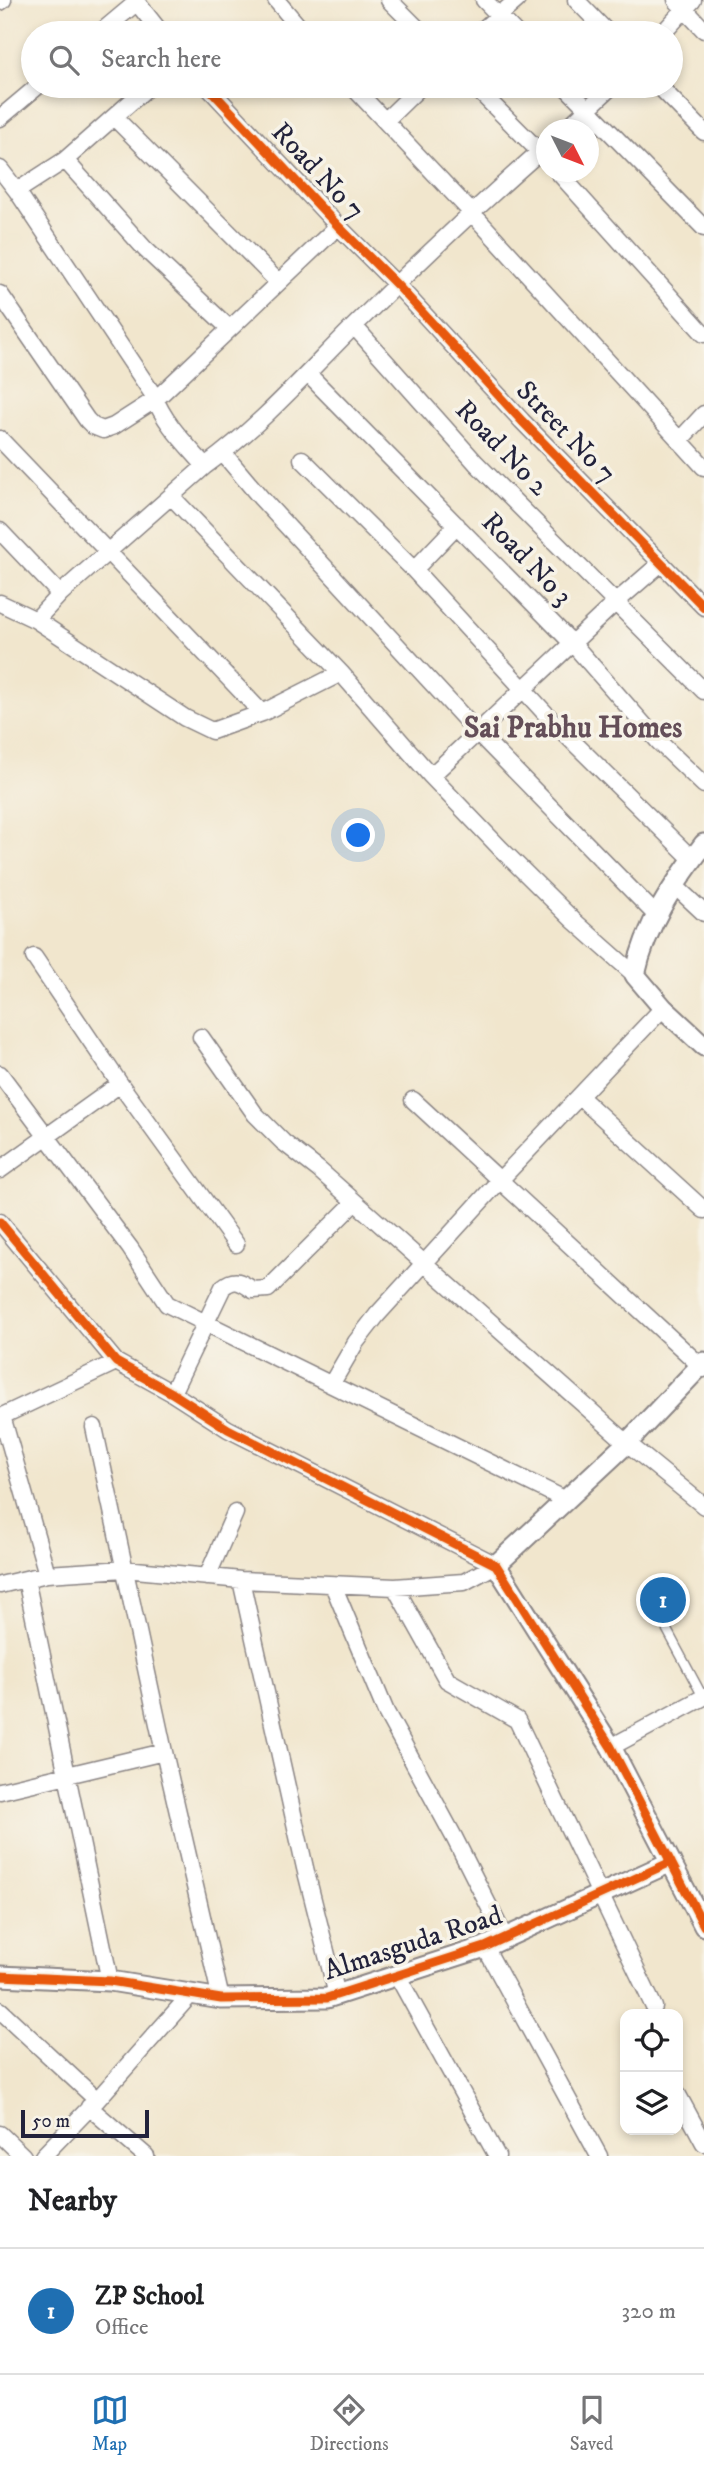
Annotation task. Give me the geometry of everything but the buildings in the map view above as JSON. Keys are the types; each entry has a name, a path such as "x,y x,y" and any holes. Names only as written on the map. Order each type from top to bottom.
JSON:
{"street":[{"path":"276,0 294,21"},
{"path":"389,0 410,21"},
{"path":"485,0 505,21"},
{"path":"494,21 517,0"},
{"path":"576,0 596,21"},
{"path":"114,21 136,1 152,21"},
{"path":"672,21 685,3 704,30"},
{"path":"0,118 24,98"},
{"path":"17,191 65,160 135,98"},
{"name":"Road No 7","path":"218,98 398,286"},
{"path":"363,98 704,467"},
{"path":"385,121 409,98"},
{"path":"487,98 536,144"},
{"path":"576,98 704,228"},
{"path":"577,119 600,98"},
{"path":"671,98 704,132"},
{"path":"114,117 278,282"},
{"path":"36,620 60,594 171,495 223,453 308,374 472,213 536,159"},
{"path":"65,160 145,249 229,328"},
{"path":"0,169 173,428 205,466"},
{"path":"567,182 704,334"},
{"path":"3,305 93,426 103,430 114,426 156,399 338,226"},
{"name":"Street No 7","path":"398,286 522,421 704,607"},
{"name":"Road No 2","path":"354,326 476,463 704,691"},
{"name":"Road No 3","path":"308,374 573,644 659,742 704,785"},
{"path":"679,441 704,414"},
{"path":"0,439 262,713"},
{"path":"223,453 261,498 478,733 656,915"},
{"path":"302,459 414,570 556,725 698,851 656,915 643,942 635,975"},
{"path":"171,495 341,673 431,776 573,920 635,975 663,1008 704,1046"},
{"path":"414,570 457,525"},
{"path":"0,531 60,594"},
{"path":"431,776 661,563"},
{"path":"0,603 36,620 205,729 216,731 262,713 341,673"},
{"path":"674,885 704,913"},
{"path":"34,957 120,1084 236,1244"},
{"path":"332,1383 356,1342 377,1315 663,1008"},
{"path":"201,1037 255,1114 283,1142 355,1202 627,1443 704,1506"},
{"path":"0,1074 130,1248 167,1304 566,1500"},
{"path":"0,1170 120,1084"},
{"path":"580,1097 704,1210"},
{"path":"2,1580 125,1569 332,1585 395,1587 464,1582 496,1565 627,1443 703,1366 413,1100"},
{"path":"172,1392 223,1287 230,1281 239,1281 253,1290 268,1289 355,1202"},
{"path":"0,1222 116,1362 172,1392 228,1429 496,1565 611,1747 704,1926"},
{"path":"47,1574 1,1417 116,1362"},
{"path":"94,1427 164,1752 221,1999"},
{"path":"207,1577 235,1513"},
{"path":"26,1579 110,1981"},
{"path":"241,1580 305,1868 337,1995"},
{"path":"332,1585 386,1712 505,1938"},
{"path":"395,1587 447,1680 517,1720 654,2007"},
{"path":"611,1747 704,1697"},
{"path":"0,1791 164,1752"},
{"name":"Almasguda Road","path":"0,1976 110,1981 221,1999 327,1998 485,1947 671,1862"},
{"path":"485,1947 599,2156"},
{"path":"397,1975 497,2156"},
{"path":"43,2156 192,1993"},
{"path":"0,2010 146,2156"},
{"path":"683,2104 704,2143"},
{"path":"0,2134 23,2156"}],"lane":[{"path":"658,1612 704,1697"}],"cycle path":[{"path":"218,98 398,286 522,421 704,607"},
{"path":"0,1222 116,1362 172,1393 228,1429 496,1565 611,1747 704,1926"},
{"path":"0,1976 110,1981 221,1999 327,1998 485,1947 671,1862"}],"place":[{"name":"ZP School","path":"663,1600"}],"district":[{"name":"Sai Prabhu Homes","path":"573,728"}]}
